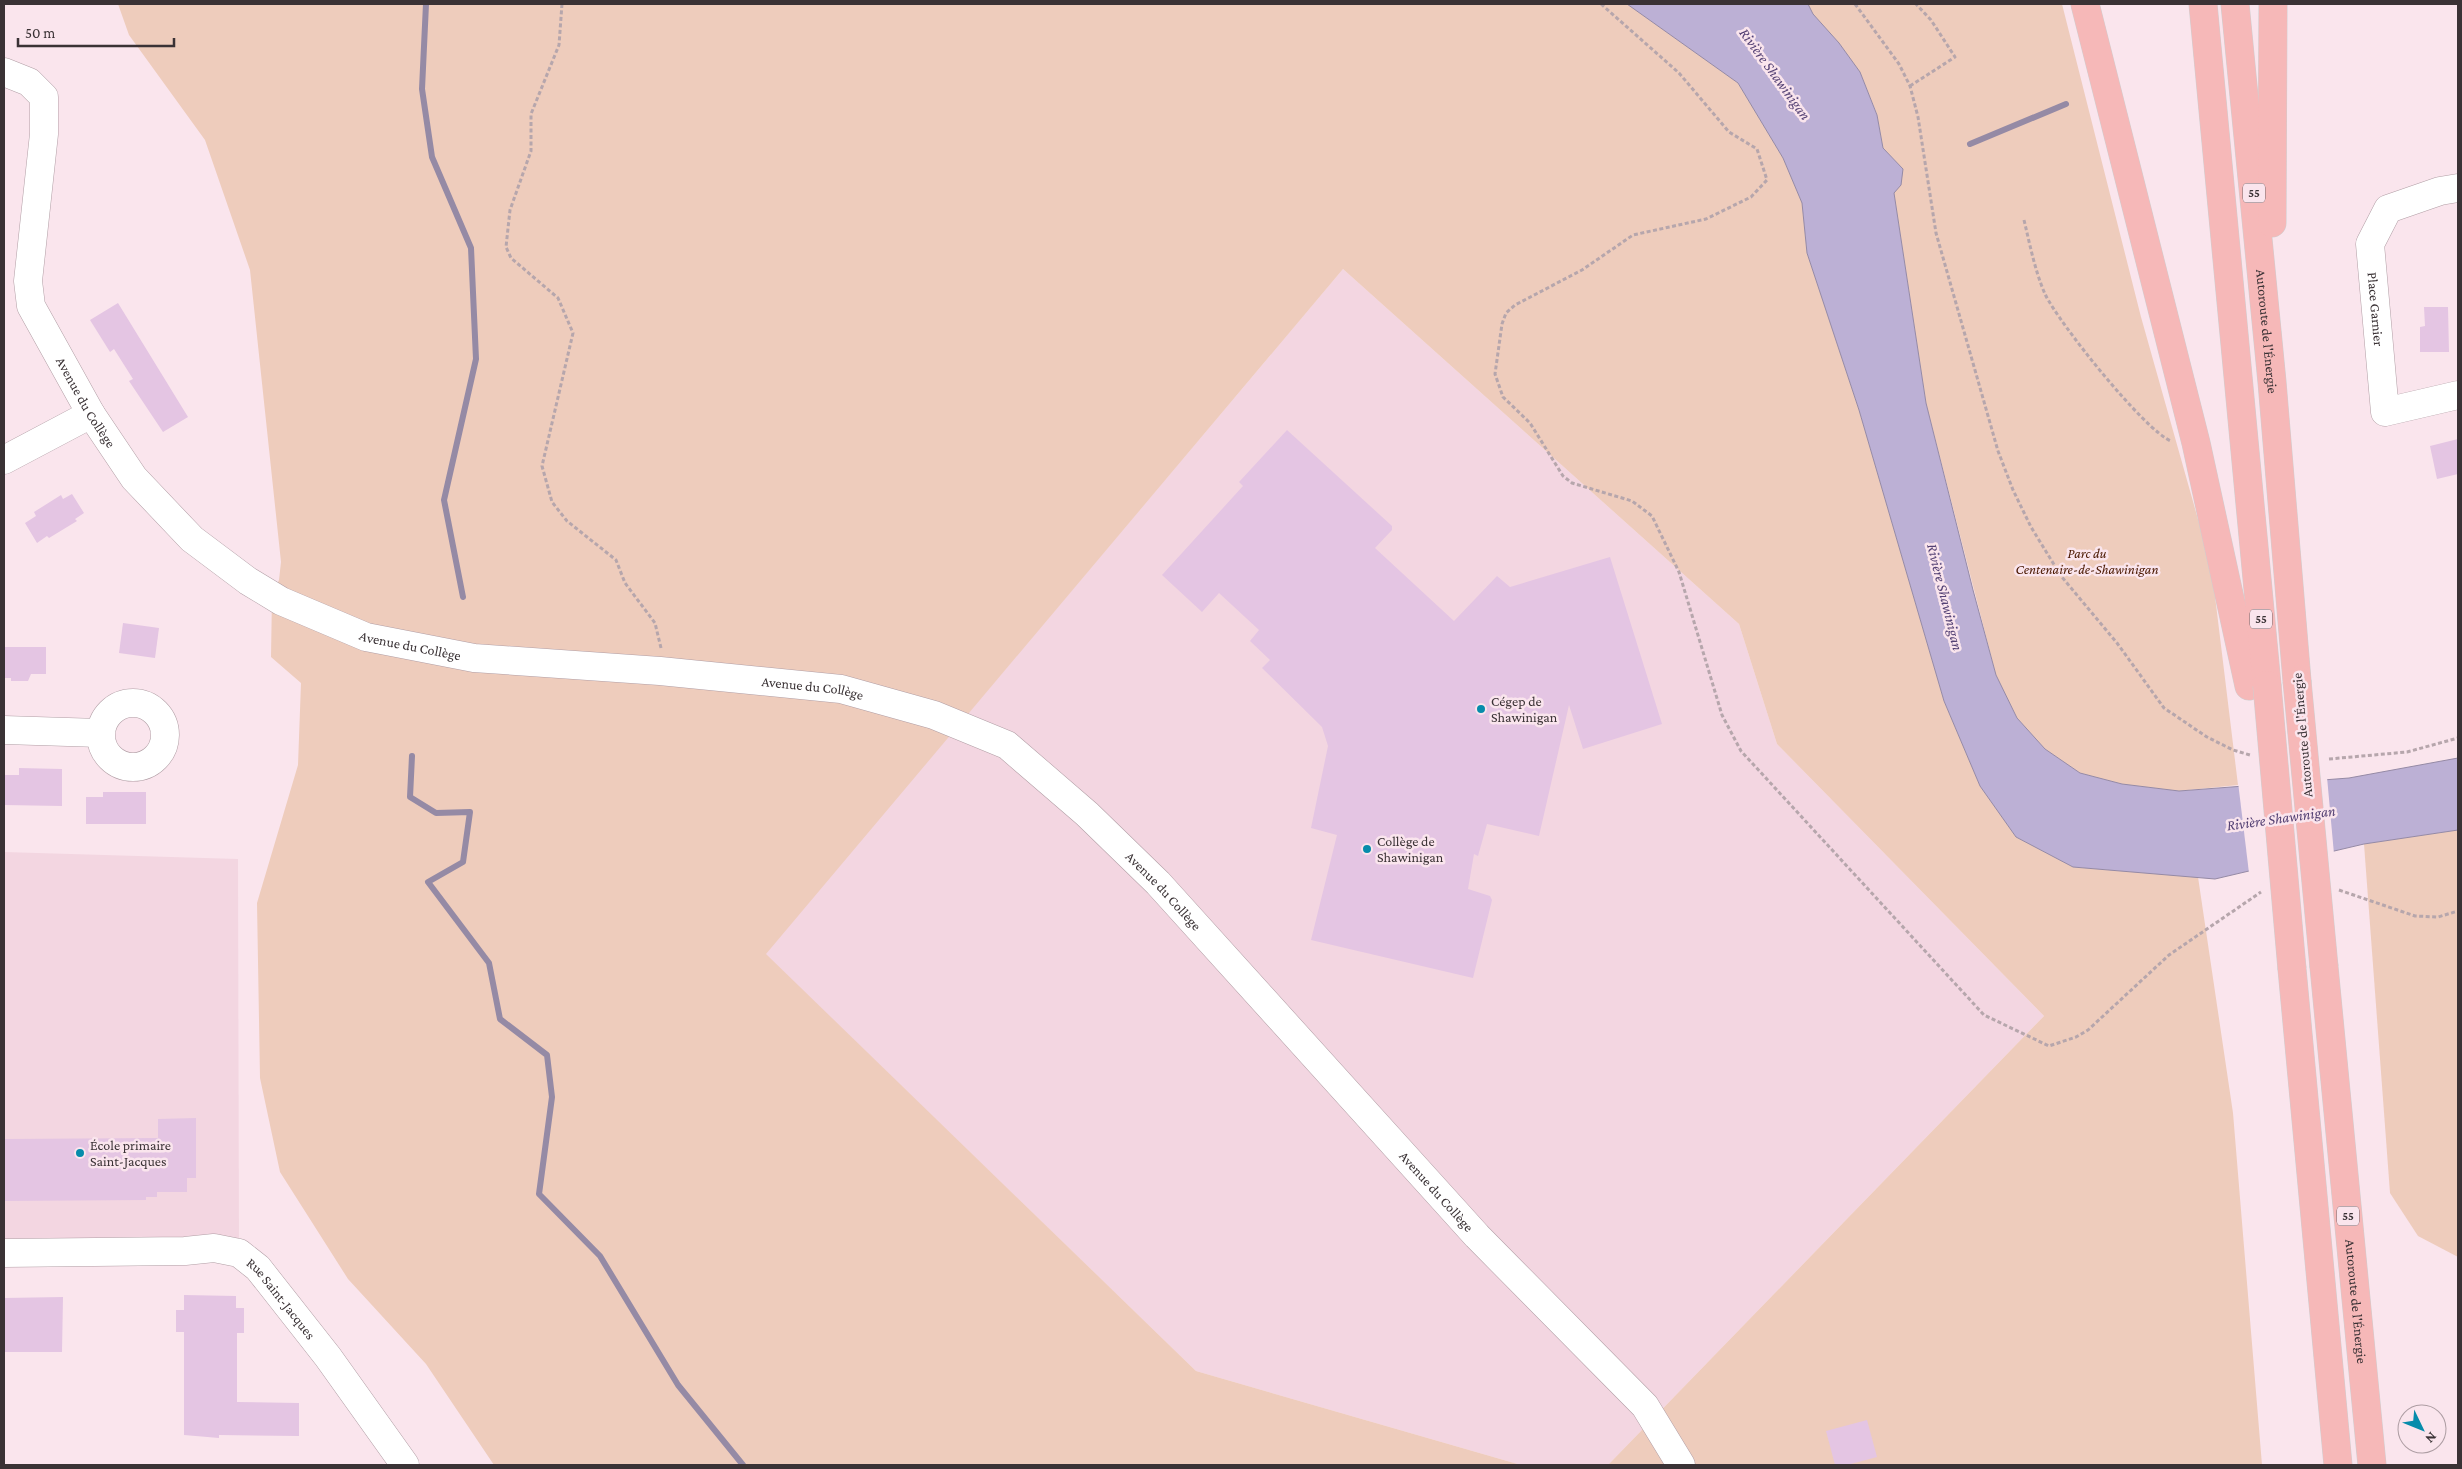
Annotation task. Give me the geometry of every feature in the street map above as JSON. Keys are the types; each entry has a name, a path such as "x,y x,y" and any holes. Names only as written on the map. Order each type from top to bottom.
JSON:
{"highway":[{"path":"2085,4 2258,685"},
{"name":"55","path":"2203,4 2258,685 2276,806 2338,1465"},
{"name":"Autoroute de l'Énergie","path":"2235,4 2272,382 2297,681 2372,1465"},
{"path":"2272,382 2273,4"}],"street":[{"name":"Avenue du Collège","path":"4,72 29,82 44,97 44,134 28,281 31,306 91,414 134,478 192,539 248,581 281,602 366,637 465,656 660,671 841,689 934,715 1007,745 1087,814 1158,883 1477,1236 1645,1406 1680,1465"},
{"name":"Place Garnier","path":"2458,188 2440,190 2388,209 2370,244 2385,412 2458,395"},
{"path":"4,460 91,414"},
{"path":"4,730 100,733"},
{"name":"Rue Saint-Jacques","path":"4,1253 185,1251 214,1248 239,1253 258,1268 328,1357 405,1465"}],"path":[{"path":"562,4 559,45 530,114 531,151 510,210 506,247 511,258 558,298 573,333 542,466 552,502 567,521 616,560 625,582 655,623 661,646 660,671"},
{"path":"1601,4 1679,73 1729,132 1757,149 1767,180 1751,197 1706,219 1633,235 1582,270 1515,305 1506,313 1502,324 1495,374 1503,397 1530,424 1563,476 1572,483 1632,501 1652,516 1679,572 1722,715 1741,751 1984,1015 2049,1046 2088,1030 2169,956 2215,925 2254,895 2264,891"},
{"path":"1855,4 1899,64 1910,86 1918,117 1936,232 1993,436 2019,505 2061,576 2117,642 2164,708 2215,742 2233,750 2259,756"},
{"path":"1910,86 1955,57 1936,26 1916,4"},
{"path":"2024,220 2045,293 2070,333 2158,432 2168,440 2177,443 2196,443"},
{"path":"2322,760 2407,752 2458,738"},
{"path":"2331,888 2415,916 2438,917 2458,911"}],"shaded area":[{"name":"Collège de Shawinigan","path":"1343,269 1739,624 1777,744 2044,1016 1608,1465 1521,1465 1196,1371 765,954"},
{"path":"4,852 238,859 239,1253 4,1254"}],"green space":[{"path":"118,4 1627,4 1738,83 1783,158 1802,203 1807,253 1859,410 1944,701 1980,786 2016,837 2073,867 2198,877 2233,1113 2262,1465 1608,1465 2044,1016 1777,744 1739,624 1343,269 766,954 1196,1371 1521,1465 494,1465 426,1364 348,1279 280,1172 260,1078 257,903 298,765 301,683 271,657 272,596 279,580 281,562 250,270 205,140 129,35"},
{"name":"Parc du Centenaire-de-Shawinigan","path":"1808,4 2062,4 2141,317 2203,537 2214,588 2238,785 2179,791 2122,784 2080,773 2045,749 2017,718 1996,675 1926,403 1894,193 1903,169 1883,148 1877,114 1860,72 1839,43 1813,14"},
{"path":"2458,830 2458,1257 2418,1236 2390,1193 2364,844"}],"water":[{"name":"Rivière Shawinigan","path":"1627,4 1808,4 1813,14 1839,43 1860,72 1877,115 1883,148 1903,169 1901,185 1894,193 1926,403 1996,675 2017,718 2045,749 2080,773 2122,784 2179,791 2349,778 2458,758 2458,830 2364,844 2215,879 2073,867 2016,837 1980,786 1944,701 1859,410 1807,253 1802,203 1783,158 1738,83"}],"pier":[{"path":"2327,777 2334,854 2249,873 2238,782"}],"building":[{"path":"118,303 188,417 163,432 129,381 133,379 114,349 110,352 90,320"},
{"path":"2424,307 2448,307 2449,352 2420,352 2420,327 2425,326"},
{"name":"Cégep de Shawinigan","path":"1287,430 1392,526 1392,530 1375,548 1454,621 1497,576 1510,587 1610,557 1662,724 1583,749 1569,705 1539,836 1487,824 1478,856 1474,854 1468,889 1490,896 1492,900 1473,978 1311,940 1337,835 1311,828 1328,746 1322,727 1262,668 1270,660 1250,641 1259,630 1219,593 1202,612 1162,575 1243,486 1239,482"},
{"path":"2458,439 2458,474 2437,479 2430,446"},
{"path":"72,494 84,513 75,519 77,521 37,543 25,523 36,516 34,512 61,495 63,499"},
{"path":"123,623 159,628 155,658 119,653"},
{"path":"4,647 46,647 46,674 31,674 28,681 11,681 11,678 4,678"},
{"path":"19,768 62,769 62,806 4,805 4,775 19,775"},
{"path":"103,792 146,792 146,824 86,824 86,797 103,797"},
{"name":"École primaire Saint-Jacques","path":"196,1118 196,1178 187,1178 187,1192 157,1192 157,1197 146,1197 146,1200 4,1201 4,1139 158,1138 158,1119"},
{"path":"184,1295 236,1296 236,1308 244,1308 244,1333 237,1333 237,1402 299,1403 299,1436 219,1435 219,1438 184,1435 184,1332 176,1332 176,1310 184,1310"},
{"path":"63,1297 62,1352 4,1352 4,1298"},
{"path":"1867,1420 1877,1457 1847,1465 1835,1465 1826,1431"}],"waterway":[{"path":"426,4 422,89 432,157 471,248 476,359 444,500 463,597"},
{"path":"1970,144 2066,104"},
{"path":"412,756 410,797 436,813 470,812 463,862 428,882 489,963 500,1019 547,1055 552,1097 539,1194 600,1256 678,1385 743,1465"}],"place":[{"name":"Cégep de Shawinigan","path":"1481,709"},
{"name":"Collège de Shawinigan","path":"1367,849"},
{"name":"École primaire Saint-Jacques","path":"80,1153"}]}
